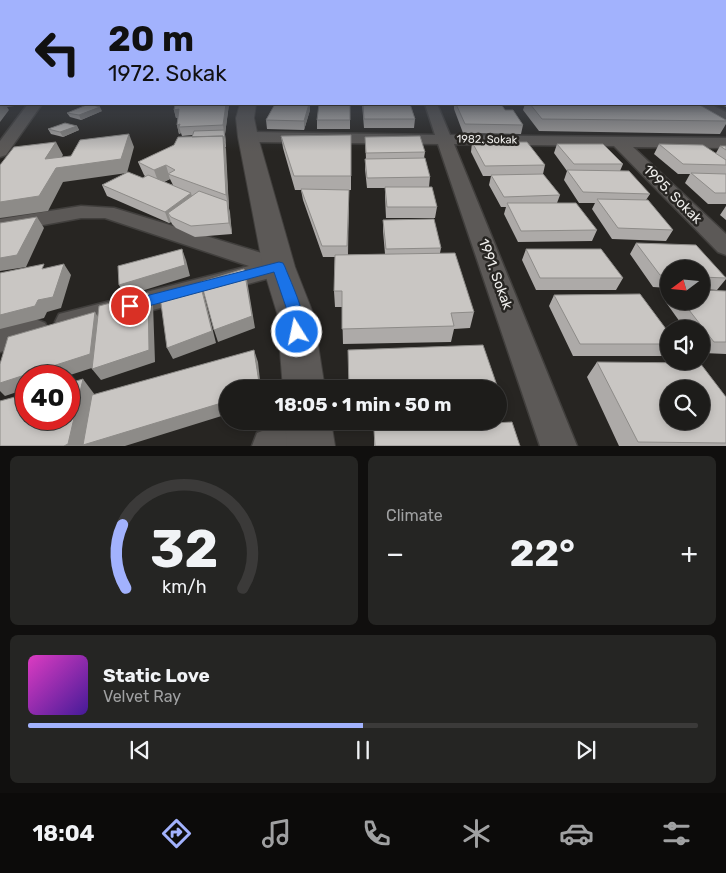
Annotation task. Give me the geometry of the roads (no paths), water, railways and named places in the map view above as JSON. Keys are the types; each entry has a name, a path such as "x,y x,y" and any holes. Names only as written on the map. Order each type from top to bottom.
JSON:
{"street":[{"path":"0,152 31,110"},
{"path":"247,110 245,118 248,137 279,267 295,313 299,380"},
{"name":"1991. Sokak","path":"433,110 445,138 559,446"},
{"path":"712,110 726,118"},
{"name":"1982. Sokak","path":"248,137 726,143"},
{"name":"1995. Sokak","path":"619,142 726,247"},
{"path":"0,226 81,212 108,212 279,267"},
{"path":"0,340 279,267"}]}
